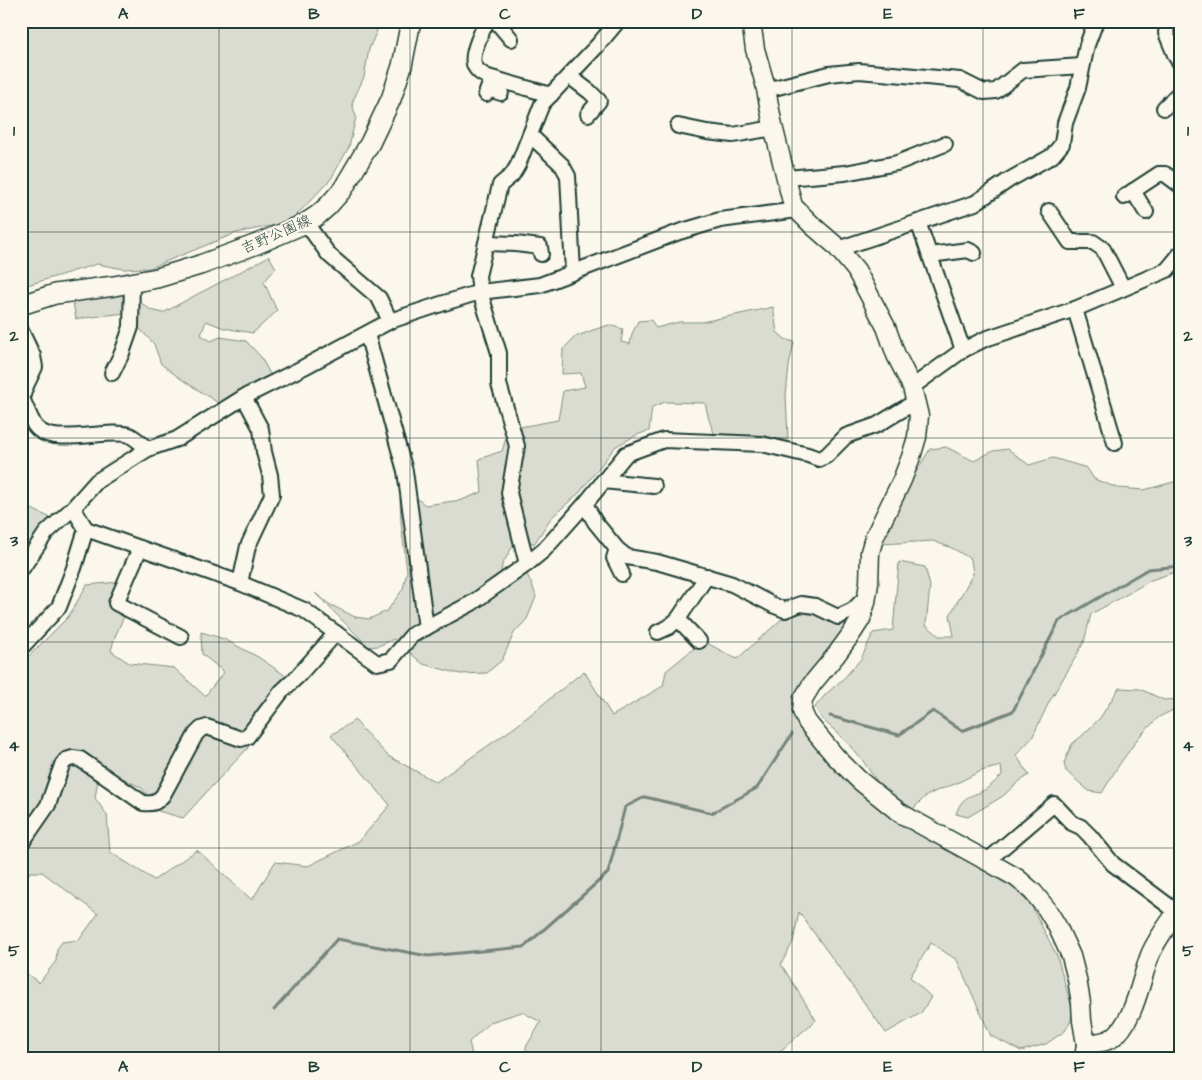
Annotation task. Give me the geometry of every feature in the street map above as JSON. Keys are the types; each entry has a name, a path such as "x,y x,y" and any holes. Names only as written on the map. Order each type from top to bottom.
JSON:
{"main road":[{"name":"吉野公園線","path":"21,305 55,294 157,278 200,265 257,244 306,223 318,215 336,199 370,143 394,92 402,66 411,21"}],"street":[{"path":"487,21 475,49 473,63 492,89 551,95"},
{"path":"496,21 511,39"},
{"path":"527,564 509,493 516,446 500,384 499,353 480,292 478,276 500,185 512,175 518,165 542,104 618,21"},
{"path":"751,21 755,49 793,206 838,249 856,270 886,327 896,355 914,394 919,416 917,437 911,457 874,538 870,552 867,596 861,619 852,634 812,684 803,699 802,711 812,728 835,756 860,780 900,813 1017,878 1033,892 1057,926 1071,956 1077,979 1085,1051 1111,1039 1120,1032 1129,1018 1151,954 1179,909 1113,864 1090,836 1081,827 1072,823 1054,804 987,861"},
{"path":"838,249 975,203 1052,156 1062,144 1066,123 1078,88 1086,45 1096,21"},
{"path":"1168,21 1166,33 1181,64"},
{"path":"766,90 829,74 859,71 960,80 984,92 996,91 1023,70 1082,66"},
{"path":"568,76 590,92 598,101 588,114"},
{"path":"1164,108 1181,91"},
{"path":"678,126 733,135 774,128"},
{"path":"530,135 562,165 568,176 573,272"},
{"path":"786,178 845,173 897,163 945,144"},
{"path":"1146,212 1128,194 1159,174 1164,174 1181,186"},
{"path":"21,570 46,533 73,508 97,481 148,449 177,438 244,397 390,321 480,292 540,285 680,232 720,220 797,210"},
{"path":"1049,211 1070,242 1093,242 1102,249 1123,288"},
{"path":"918,222 963,350"},
{"path":"306,223 329,255 380,298 390,321"},
{"path":"486,243 516,244 540,248 541,254"},
{"path":"930,255 968,250 974,252"},
{"path":"73,508 86,529 240,582 304,610 377,662 391,660 412,635 472,603 544,550 626,454 664,440 762,444 819,459 826,456 846,436 877,426 963,350 984,339 1075,309 1167,270 1181,253"},
{"path":"112,373 122,353 130,327 132,282"},
{"path":"1075,309 1115,443"},
{"path":"21,331 33,356 35,367 22,398 36,426 43,434 58,437 109,433 130,436 148,449"},
{"path":"367,334 405,471 426,628"},
{"path":"240,582 248,546 272,495 262,429 244,397"},
{"path":"603,481 654,486"},
{"path":"585,504 617,549 627,557 657,562 732,584 785,610 801,604 815,606 838,617 853,610 867,596"},
{"path":"21,648 59,608 86,529"},
{"path":"140,548 116,603 181,637"},
{"path":"617,549 614,558 622,574"},
{"path":"658,632 669,627 678,619 707,576"},
{"path":"678,619 699,641"},
{"path":"21,844 48,804 66,760 80,758 142,803 158,802 196,734 201,729 207,727 241,739 247,737 282,691 336,633"}],"shaded area":[{"path":"21,21 381,21 369,49 364,77 352,103 356,117 349,147 331,179 290,222 236,233 150,268 124,269 97,264 21,287"},
{"path":"269,256 276,268 264,282 277,311 253,333 224,328 206,321 201,335 211,341 220,337 246,341 261,357 273,380 220,404 161,364 154,344 125,313 76,319 72,297 122,289 151,310 163,313"},
{"path":"773,307 777,332 785,339 794,342 786,395 788,439 748,440 716,438 705,403 665,402 652,407 649,431 616,446 580,492 551,518 534,544 519,535 502,565 500,578 526,572 536,597 527,619 514,633 502,660 487,673 460,674 423,664 394,639 378,646 369,647 315,593 329,604 355,617 369,619 387,611 403,589 407,571 400,498 406,489 425,505 462,500 482,492 479,459 502,451 509,429 558,420 563,391 585,387 581,373 562,374 563,349 575,337 609,325 623,329 621,342 630,344 638,321 651,320 656,328 679,322 702,322"},
{"path":"946,447 974,461 993,451 1008,449 1029,465 1053,458 1087,468 1094,479 1118,488 1144,490 1181,480 1181,570 1151,580 1091,614 1084,642 1049,702 1032,738 1016,755 1029,775 1003,796 968,817 956,814 962,802 989,787 1002,775 1001,766 981,771 936,791 926,796 913,809 880,786 863,761 843,738 822,719 815,707 861,659 873,633 893,630 899,562 925,567 930,586 926,625 939,636 954,636 950,615 973,574 971,559 952,548 933,541 881,544 894,495 918,469 930,449"},
{"path":"21,504 53,519 25,554 21,553"},
{"path":"119,582 125,614 111,651 129,663 174,668 205,696 224,672 202,654 201,632 224,639 258,657 286,676 253,715 248,748 183,818 158,811 142,788 100,767 95,798 107,815 110,852 154,880 197,850 252,900 275,862 308,866 359,841 390,805 331,735 355,720 388,756 436,782 515,727 584,671 612,716 663,686 666,671 703,641 737,659 793,609 855,614 853,620 799,692 806,733 984,868 1013,886 1032,907 1057,956 1072,1008 1071,1021 1065,1031 1046,1044 1021,1051 991,1036 957,960 931,943 910,977 931,997 921,1013 886,1033 799,912 793,942 781,964 816,1020 771,1059 527,1059 526,1047 541,1022 522,1012 490,1022 469,1042 473,1059 21,1059 21,969 39,983 56,961 57,949 62,942 79,940 98,914 42,872 30,872 21,887 21,664 68,617 87,585"},
{"path":"1119,688 1140,689 1164,700 1181,699 1181,708 1159,717 1138,738 1102,793 1089,791 1066,771 1064,763 1072,744 1100,718"}],"waterway":[{"path":"830,716 899,735 933,711 962,731 1013,711 1059,621 1148,569 1181,566"},
{"path":"274,1010 337,939 428,956 524,947 608,873 625,807 645,797 712,813 757,788 792,734"}]}
